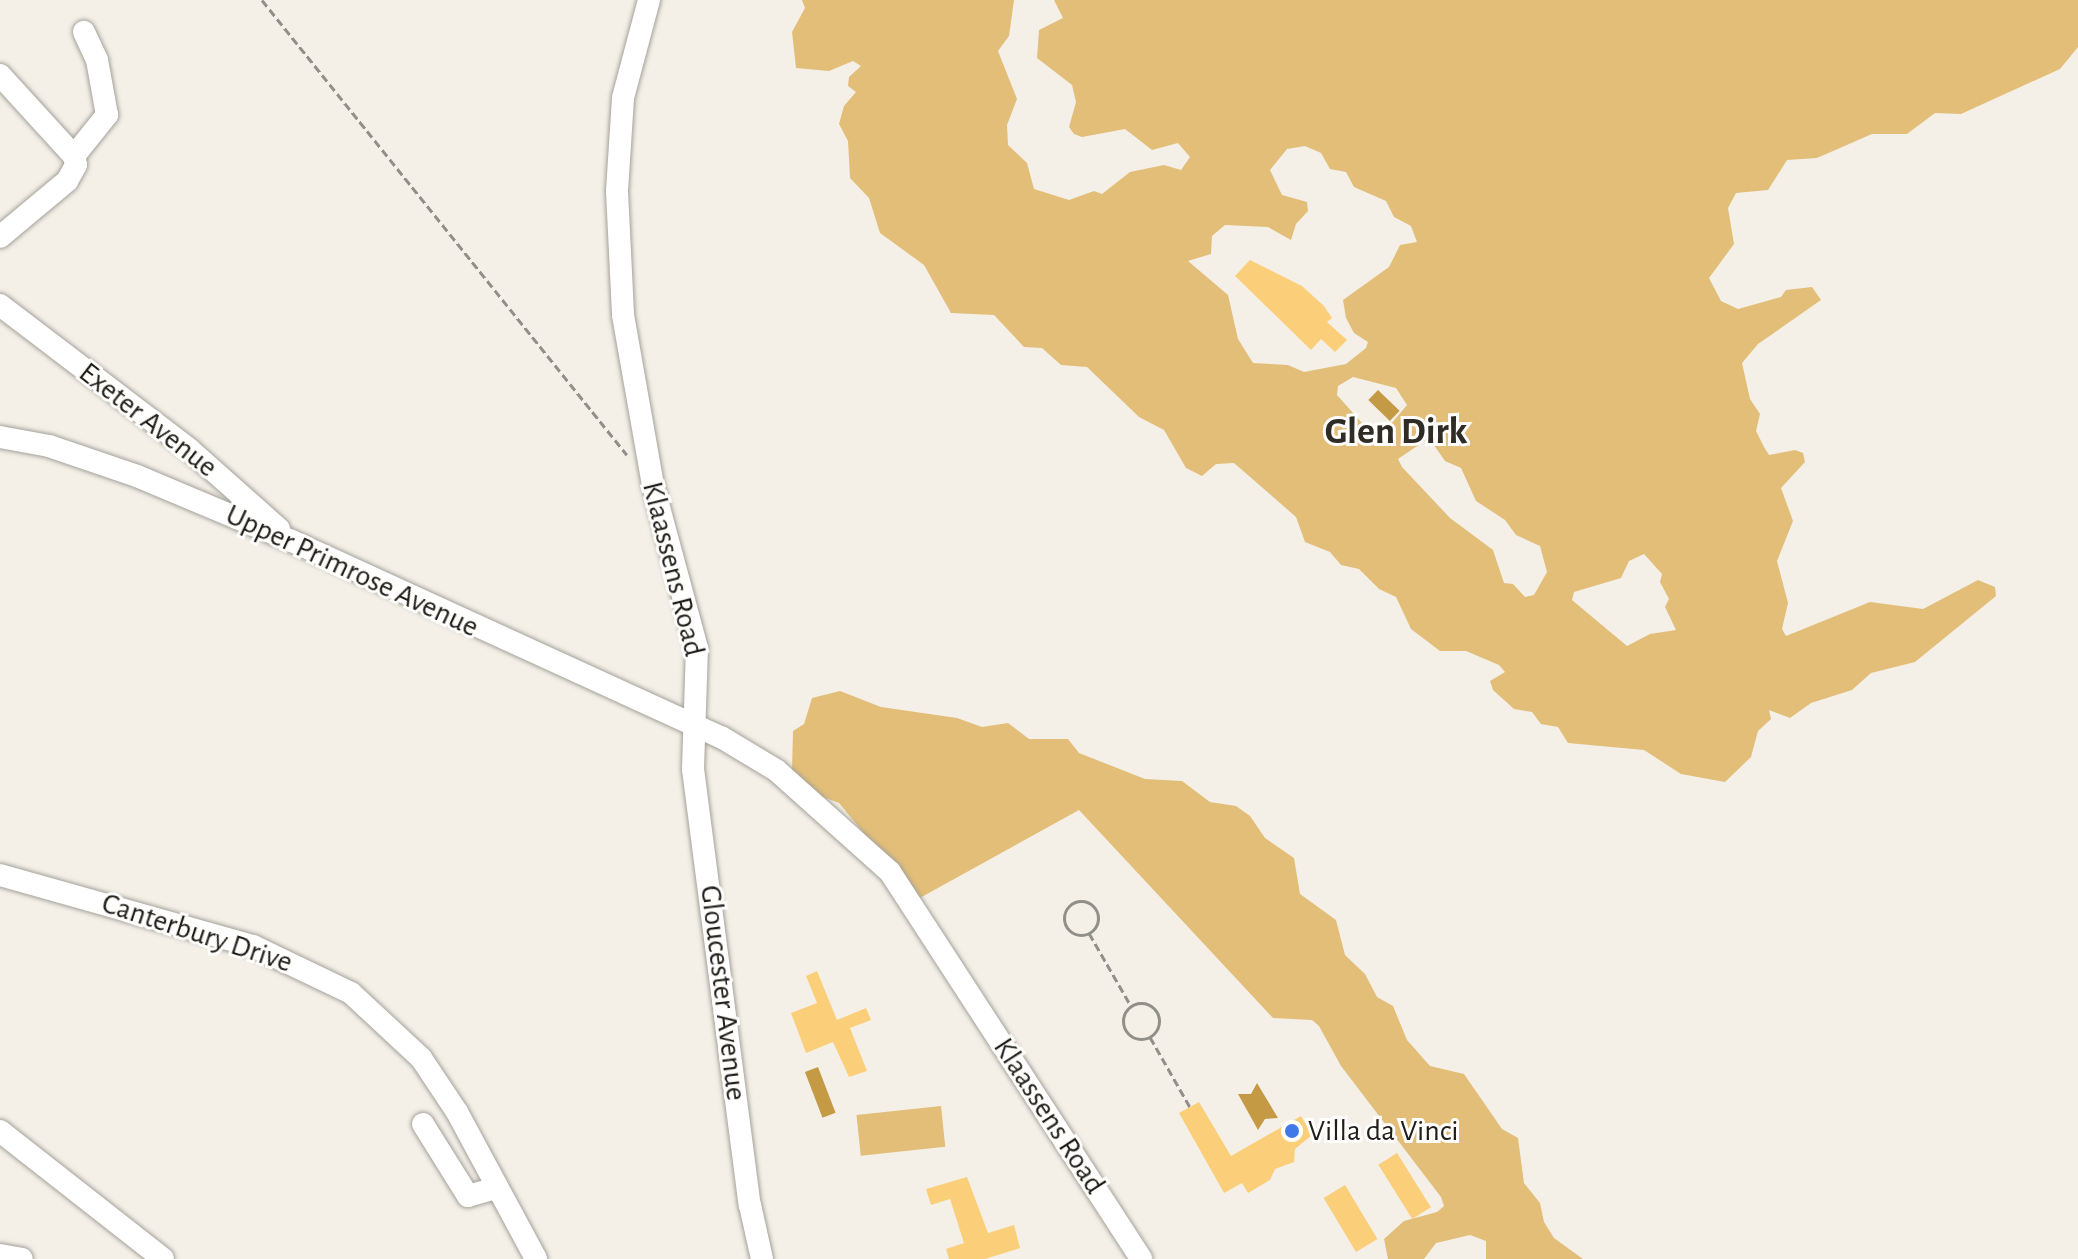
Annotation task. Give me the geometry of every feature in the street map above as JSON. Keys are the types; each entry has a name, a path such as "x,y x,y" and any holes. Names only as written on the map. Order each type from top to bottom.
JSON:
{"street":[{"name":"Klaassens Road","path":"649,0 623,98 617,191 623,315 653,485 697,648 696,726 776,770 890,872 1141,1259"},
{"path":"74,156 107,115 97,60 84,32"},
{"path":"0,75 74,156 76,165 67,181 0,237"},
{"name":"Exeter Avenue","path":"0,305 190,450 292,541"},
{"name":"Upper Primrose Avenue","path":"0,437 49,446 137,476 292,541 696,726"},
{"name":"Gloucester Avenue","path":"696,726 695,791 750,1205 762,1259"},
{"name":"Canterbury Drive","path":"0,875 253,946 351,993 421,1058 457,1112 536,1259"},
{"path":"423,1124 462,1186 474,1198 496,1188"},
{"path":"0,1131 163,1259"},
{"path":"0,1255 22,1259"}],"path":[{"path":"262,0 632,461"},
{"path":"1085,901 1096,909 1098,922 1089,933 1077,934 1066,926 1065,913 1072,903 1085,901"},
{"path":"1089,933 1131,1006"},
{"path":"1148,1004 1156,1012 1157,1029 1149,1037 1133,1037 1125,1030 1123,1019 1131,1006 1148,1004"},
{"path":"1149,1037 1190,1107"}],"shaded area":[{"path":"802,0 1014,0 1009,36 998,51 1017,99 1007,125 1008,145 1027,163 1034,189 1069,200 1094,191 1102,194 1130,172 1164,165 1181,170 1190,157 1178,143 1152,150 1125,129 1082,137 1074,134 1069,127 1076,102 1072,85 1037,58 1039,30 1063,18 1054,0 2078,0 2078,47 2060,69 1961,114 1935,113 1907,134 1872,134 1817,158 1787,160 1768,190 1736,193 1728,208 1734,244 1709,278 1721,301 1738,309 1781,297 1786,290 1812,287 1821,300 1758,344 1742,363 1750,399 1760,414 1756,431 1769,455 1795,450 1803,453 1805,462 1781,488 1793,521 1777,561 1788,603 1782,629 1786,636 1870,602 1923,609 1978,580 1995,587 1996,596 1915,662 1871,673 1852,690 1811,703 1790,718 1769,710 1771,719 1758,731 1751,757 1725,782 1681,774 1644,750 1568,743 1558,727 1541,724 1532,712 1514,709 1493,690 1490,681 1505,672 1499,665 1466,651 1440,651 1411,629 1396,597 1379,589 1359,569 1341,565 1330,552 1305,542 1296,517 1234,463 1216,464 1202,476 1186,468 1164,430 1139,417 1087,367 1061,365 1042,348 1024,347 994,315 951,313 924,265 880,233 869,198 850,178 848,141 839,124 844,106 856,92 848,86 849,77 861,66 853,61 829,71 796,68 792,32 805,8","holes":["1305,146 1321,153 1330,169 1346,172 1354,187 1386,201 1394,217 1411,226 1417,242 1400,245 1389,267 1343,300 1346,318 1354,333 1368,342 1366,348 1346,364 1304,372 1288,365 1253,363 1238,339 1228,295 1188,261 1211,254 1212,236 1225,225 1268,227 1291,240 1296,224 1308,211 1307,202 1282,195 1270,170 1287,149","1353,377 1396,388 1407,405 1391,424 1393,441 1378,441 1337,395 1338,386","1429,438 1445,461 1461,468 1476,501 1505,520 1516,535 1540,546 1547,572 1534,595 1525,597 1513,584 1504,583 1493,550 1450,518 1398,459","1644,554 1662,574 1660,582 1669,599 1665,607 1676,630 1650,634 1627,646 1572,600 1574,592 1621,578 1629,561"]},
{"path":"1378,390 1400,411 1390,421 1368,400"},
{"path":"840,691 881,707 957,718 982,727 1008,723 1029,739 1068,739 1079,753 1145,779 1182,781 1210,802 1236,806 1250,816 1265,838 1294,858 1300,894 1336,920 1345,955 1365,974 1377,997 1393,1006 1407,1040 1430,1066 1464,1074 1502,1129 1518,1138 1524,1183 1540,1203 1544,1222 1554,1238 1583,1259 1486,1259 1486,1241 1470,1235 1436,1243 1424,1259 1388,1259 1384,1239 1404,1221 1437,1212 1444,1206 1441,1197 1341,1066 1319,1026 1312,1020 1273,1018 1079,810 918,899 839,803 810,792 792,770 793,731 804,724 812,698"},
{"path":"818,1067 836,1113 822,1118 805,1072"},
{"path":"1257,1083 1278,1118 1265,1119 1258,1130 1238,1094 1251,1094"},
{"path":"941,1106 945,1147 861,1156 856,1115"}],"building":[{"path":"1250,260 1302,286 1324,306 1332,318 1327,322 1347,340 1335,352 1321,339 1311,350 1235,276"},
{"path":"817,971 837,1020 866,1008 871,1020 850,1028 867,1071 849,1077 833,1042 806,1053 791,1013 817,1003 806,976"},
{"name":"Villa da Vinci","path":"1199,1102 1231,1156 1301,1116 1312,1135 1295,1149 1294,1162 1275,1169 1270,1180 1248,1193 1242,1183 1224,1193 1179,1113"},
{"path":"1397,1153 1431,1207 1412,1219 1378,1165"},
{"path":"967,1177 988,1233 1014,1225 1020,1248 985,1259 949,1259 946,1249 964,1243 950,1199 931,1205 926,1189"},
{"path":"1345,1185 1377,1239 1356,1252 1324,1198"}],"place":[{"name":"Villa da Vinci","path":"1292,1131"}],"district":[{"name":"Glen Dirk","path":"1396,433"}]}
